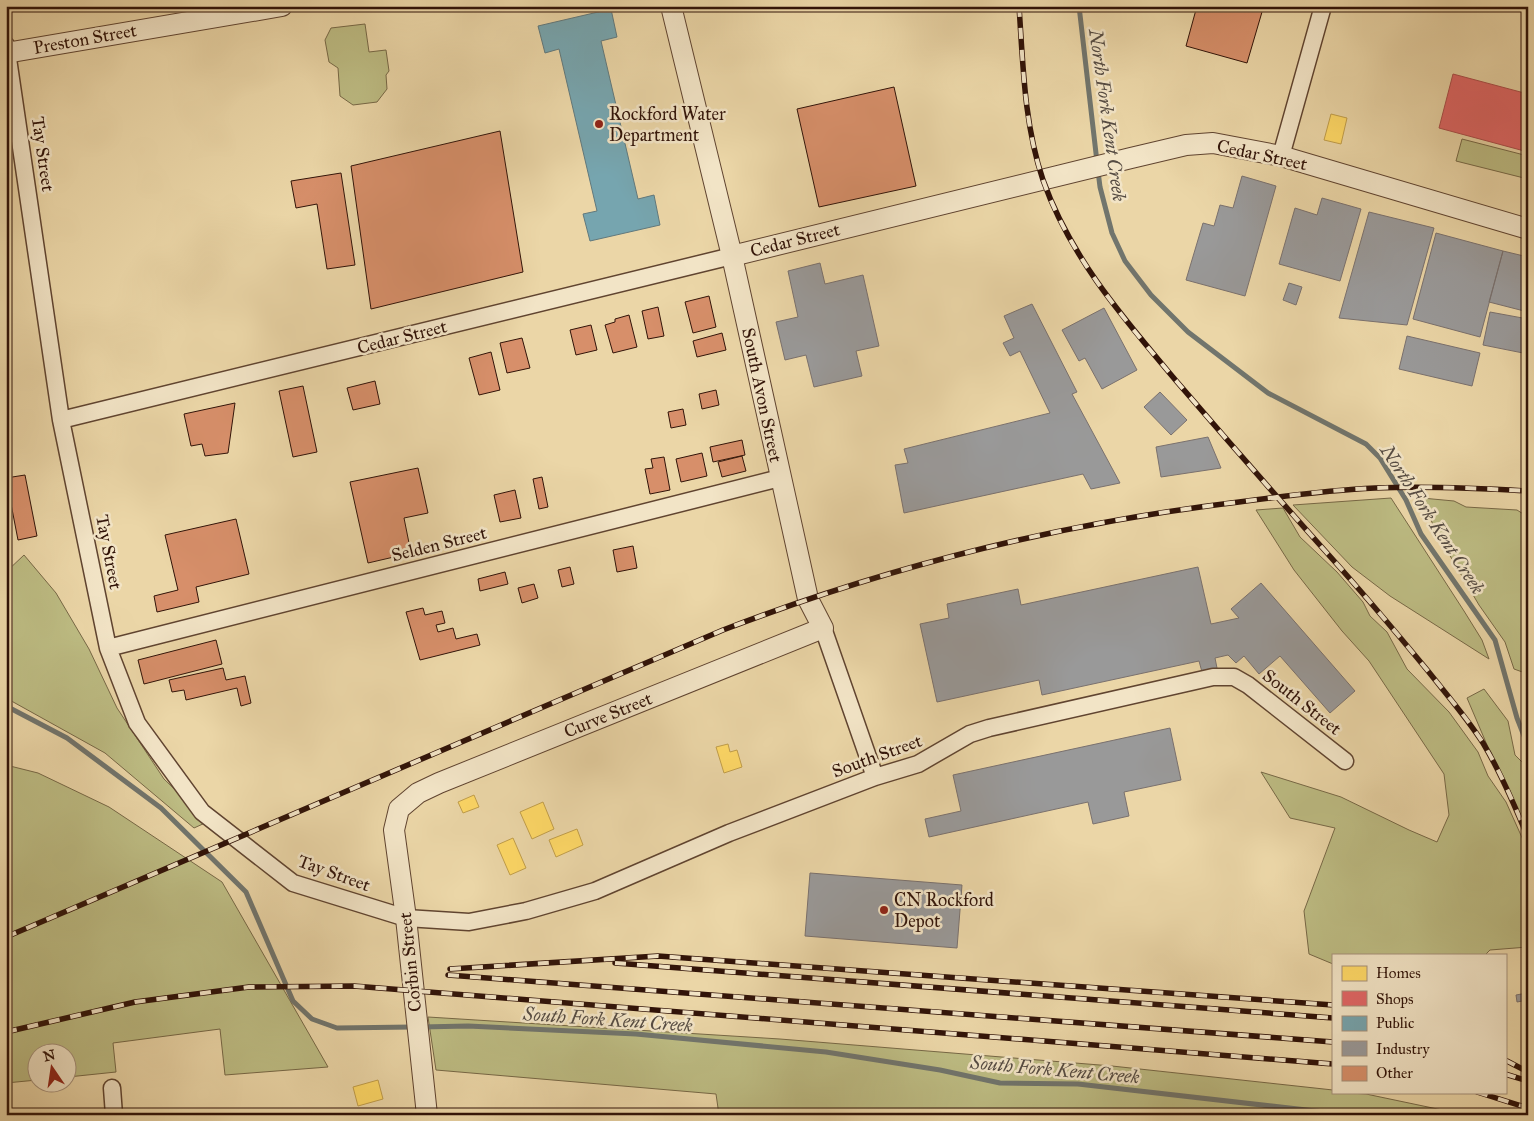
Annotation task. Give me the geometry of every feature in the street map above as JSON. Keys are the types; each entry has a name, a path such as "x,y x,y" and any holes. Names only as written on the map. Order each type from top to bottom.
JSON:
{"street":[{"name":"Preston Street","path":"7,50 282,6"},
{"name":"South Avon Street","path":"671,6 732,256 808,599 823,628 875,777"},
{"path":"1281,156 1322,6"},
{"name":"Tay Street","path":"7,50 61,420 108,648 138,723 202,812 293,883 406,918"},
{"name":"Cedar Street","path":"61,420 1186,145 1213,143 1281,156 1528,229"},
{"name":"Selden Street","path":"108,648 780,478"},
{"name":"Curve Street","path":"399,809 418,793 439,783 823,628"},
{"name":"South Street","path":"406,918 469,922 526,911 595,891 728,833 875,777 918,764 964,738 989,728 1213,677 1234,677 1248,685 1345,761"},
{"name":"Corbin Street","path":"399,809 394,830 406,918 427,1115"},
{"path":"112,1088 114,1115"}],"shaded area":[{"path":"365,24 369,52 386,50 389,71 386,75 387,89 377,102 353,105 340,96 338,68 329,62 325,40 331,28"},
{"path":"1462,139 1528,156 1528,179 1456,161"},
{"path":"1391,498 1482,640 1489,659 1390,596 1352,567 1293,505"},
{"path":"1422,498 1454,501 1466,507 1517,510 1528,517 1528,674 1514,669 1505,642 1479,605 1436,532"},
{"path":"1283,508 1300,537 1337,572 1363,602 1370,616 1387,632 1407,669 1449,712 1478,752 1488,776 1506,802 1524,842 1528,865 1528,947 1490,950 1486,954 1332,954 1332,964 1309,954 1304,911 1335,828 1290,818 1261,772 1341,797 1437,842 1449,815 1444,774 1369,661 1342,631 1294,570 1256,510"},
{"path":"24,555 56,593 89,649 117,708 164,779 197,811 205,823 194,828 105,753 6,698 6,572"},
{"path":"1484,689 1508,721 1515,755 1528,768 1528,841 1467,698"},
{"path":"6,765 38,773 109,807 222,882 328,1067 225,1075 220,1029 113,1043 116,1072 78,1076 78,1044 28,1044 28,1081 6,1083"},
{"path":"428,1017 780,1039 1112,1066 1332,1090 1332,1094 1366,1094 1466,1115 719,1115 716,1094 436,1070"}],"building: Homes":[{"path":"1331,114 1347,118 1341,144 1324,140"},
{"path":"728,744 730,752 737,750 742,767 724,773 716,747"},
{"path":"474,795 479,807 463,813 458,802"},
{"path":"543,802 554,829 532,839 520,812"},
{"path":"577,829 583,845 556,857 549,840"},
{"path":"513,838 526,868 510,875 497,845"},
{"path":"378,1080 383,1099 358,1106 353,1087"}],"building: Shops":[{"path":"1453,74 1528,94 1528,152 1439,128"}],"building: Public":[{"name":"Rockford Water Department","path":"611,9 617,37 601,41 638,199 654,195 660,225 590,241 583,214 597,211 559,49 545,53 538,26"}],"building: Industry":[{"path":"1242,176 1276,186 1245,296 1186,280 1203,223 1214,226 1220,205 1233,208"},
{"path":"1322,198 1361,209 1340,281 1279,264 1295,208 1317,215"},
{"path":"1369,212 1434,228 1407,325 1339,318"},
{"path":"1436,233 1503,251 1480,337 1413,319"},
{"path":"1503,251 1528,257 1528,312 1489,302"},
{"path":"820,263 825,284 863,275 879,346 856,351 862,376 814,387 806,355 785,360 776,322 798,317 788,271"},
{"path":"1289,283 1302,287 1296,305 1283,300"},
{"path":"1032,304 1077,392 1072,394 1120,483 1091,489 1083,474 904,513 895,465 908,463 904,449 1050,413 1020,351 1010,356 1003,343 1014,338 1004,316"},
{"path":"1104,308 1137,370 1102,389 1085,358 1079,361 1062,330"},
{"path":"1490,312 1528,319 1528,354 1483,345"},
{"path":"1407,336 1480,353 1472,386 1399,369"},
{"path":"1160,392 1187,420 1171,435 1144,407"},
{"path":"1208,437 1221,468 1161,477 1156,447"},
{"path":"1198,567 1211,624 1239,618 1231,609 1261,583 1355,691 1330,713 1280,656 1259,674 1244,656 1236,663 1228,655 1215,658 1217,668 1202,672 1199,661 1042,695 1039,680 937,702 920,624 949,618 947,604 1018,589 1021,605"},
{"path":"1170,728 1181,780 1124,792 1129,816 1093,824 1088,802 929,837 925,819 961,811 953,775"},
{"name":"CN Rockford Depot","path":"810,873 962,885 957,948 805,936"},
{"path":"1527,993 1528,1000 1517,1002 1516,995"}],"building: Other":[{"path":"1197,6 1241,6 1262,12 1247,63 1186,46"},
{"path":"894,87 916,186 819,207 797,109"},
{"path":"500,131 523,272 371,309 351,166"},
{"path":"341,173 355,265 327,269 317,204 296,208 291,181"},
{"path":"709,296 716,327 693,333 685,302"},
{"path":"658,307 664,336 648,339 642,311"},
{"path":"629,315 637,347 613,353 605,325 615,322 615,319"},
{"path":"591,325 597,350 576,355 570,330"},
{"path":"722,333 726,350 697,357 693,341"},
{"path":"522,338 530,368 507,373 500,343"},
{"path":"491,352 500,390 479,395 469,358"},
{"path":"375,381 380,404 353,410 347,388"},
{"path":"303,386 317,452 293,457 279,391"},
{"path":"716,390 719,405 702,409 699,394"},
{"path":"235,403 228,453 205,456 202,444 191,446 184,414"},
{"path":"683,409 686,425 671,428 668,412"},
{"path":"742,440 745,455 713,462 710,447"},
{"path":"702,453 707,476 681,482 676,459"},
{"path":"742,456 746,471 722,477 718,462"},
{"path":"664,457 670,490 650,494 645,469 653,468 651,459"},
{"path":"418,468 428,513 404,518 411,553 368,563 350,482"},
{"path":"25,475 37,536 18,540 6,478"},
{"path":"542,477 548,507 539,509 533,479"},
{"path":"515,490 521,518 500,522 494,495"},
{"path":"236,519 249,574 196,587 199,602 157,612 154,596 178,590 165,535"},
{"path":"633,546 637,568 617,572 613,550"},
{"path":"570,567 574,584 562,587 558,570"},
{"path":"505,572 508,584 480,591 478,579"},
{"path":"534,584 538,598 522,603 518,588"},
{"path":"423,608 425,615 442,611 445,623 436,625 438,632 453,628 456,639 477,634 480,645 420,660 406,612"},
{"path":"216,640 222,664 144,684 138,660"},
{"path":"223,668 226,680 245,676 251,703 241,706 237,688 186,700 184,690 172,692 169,680"}],"waterway":[{"name":"North Fork Kent Creek","path":"1079,6 1097,162"},
{"name":"North Fork Kent Creek","path":"1098,171 1100,187 1112,233 1125,261 1151,295 1188,332 1268,393 1366,444 1380,458 1406,500 1421,534 1495,640 1517,718 1528,746"},
{"name":"South Fork Kent Creek","path":"6,706 67,738 161,808 246,892 293,1001 312,1019 337,1028 412,1027"},
{"name":"South Fork Kent Creek","path":"421,1027 468,1026 636,1034 826,1052 940,1070 1000,1083 1078,1084 1350,1115"}],"railway":[{"path":"1019,6 1025,94 1032,137 1043,180 1068,236 1101,288 1119,312 1233,447 1378,612 1464,716 1496,766 1528,838"},
{"path":"6,937 723,630 849,586 913,567 977,550 1107,522 1273,498 1341,490 1394,487 1528,491"},
{"path":"450,969 658,956 1332,1005"},
{"path":"615,963 1332,1018"},
{"path":"448,975 1332,1042"},
{"path":"6,1032 135,1002 249,987 354,986 1332,1064"},
{"path":"1506,1061 1528,1072"},
{"path":"1506,1074 1528,1081"},
{"path":"1483,1094 1528,1108"}],"place":[{"name":"Rockford Water Department","path":"599,124"},
{"name":"CN Rockford Depot","path":"884,910"}]}
